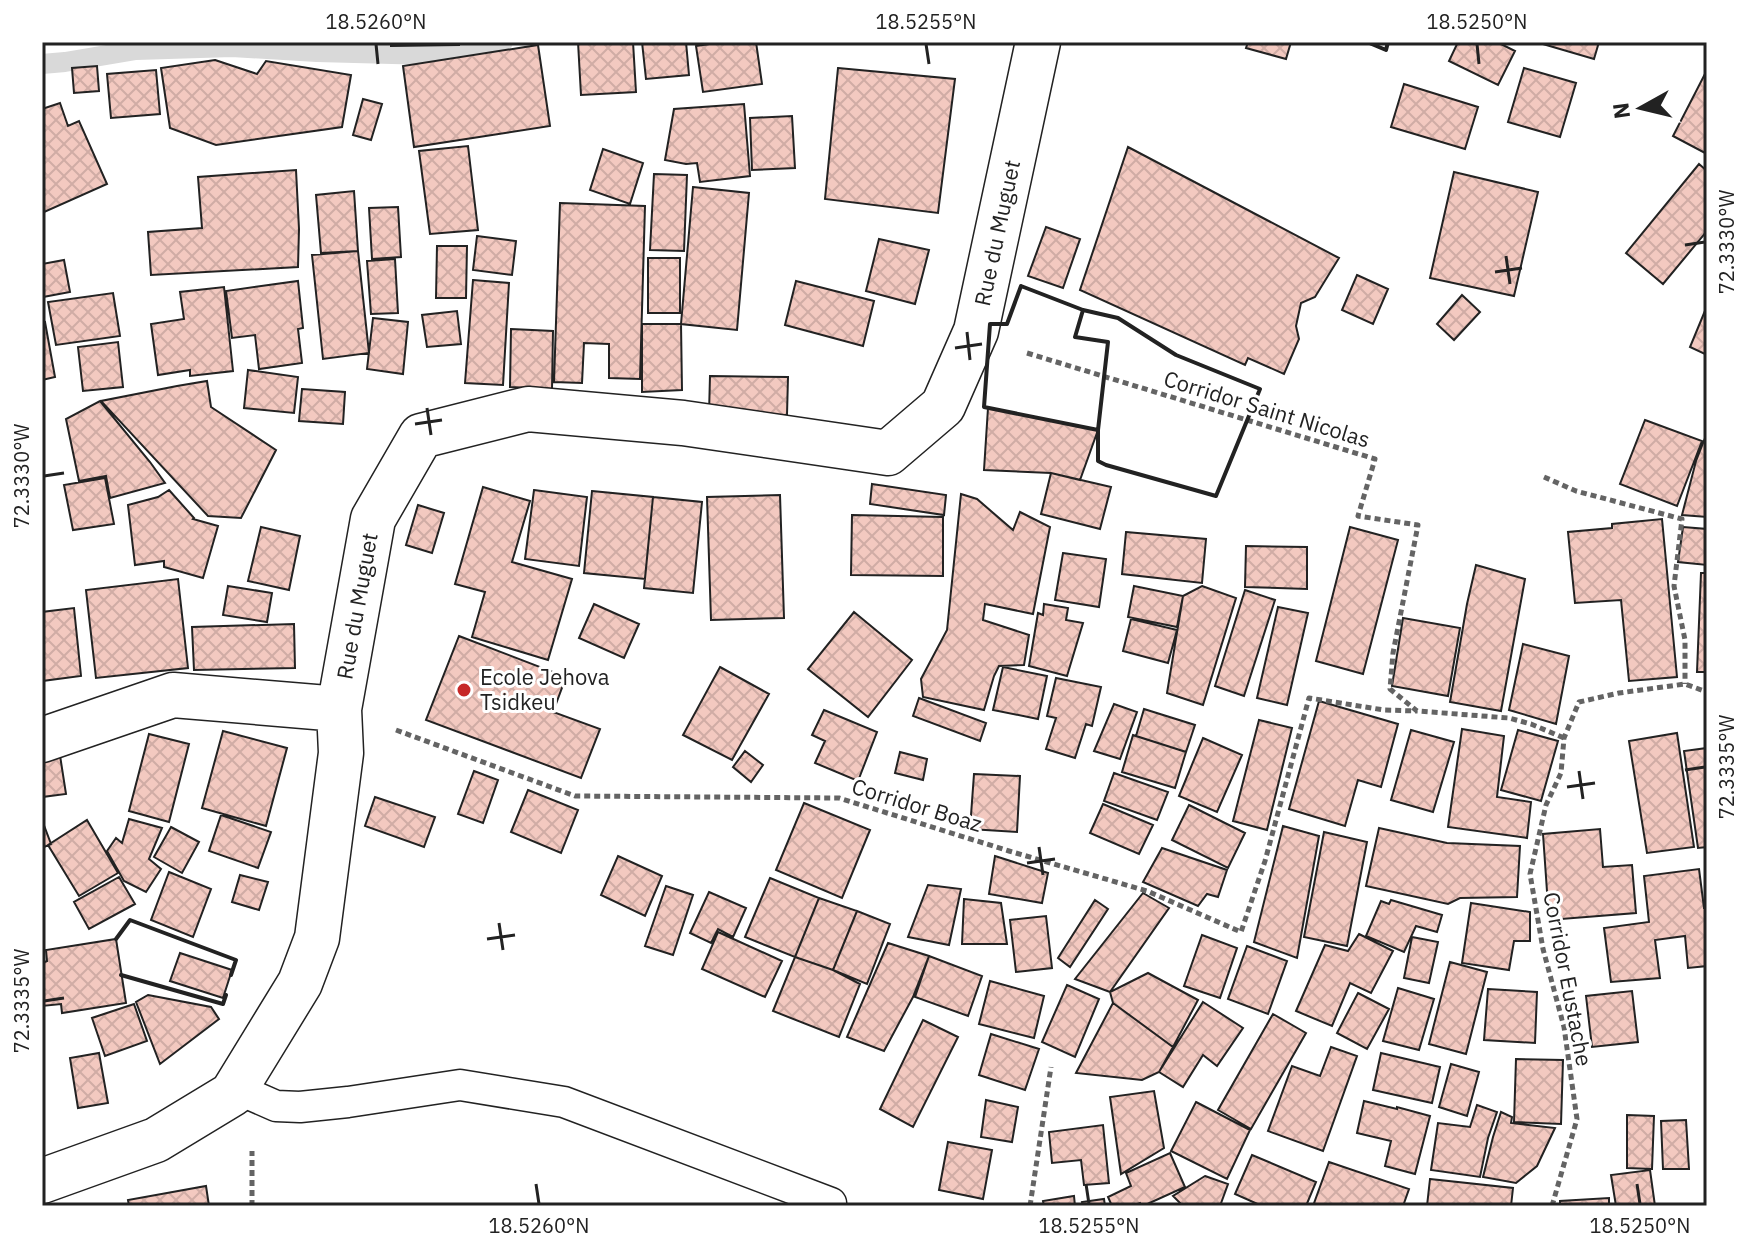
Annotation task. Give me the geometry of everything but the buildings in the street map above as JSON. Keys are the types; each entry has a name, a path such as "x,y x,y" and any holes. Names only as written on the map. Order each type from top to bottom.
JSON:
{"street":[{"name":"Rue du Muguet","path":"42,1181 156,1140 232,1094 300,983 317,938 341,753 339,709 373,519 421,436 528,409 683,423 888,453 943,406 976,331 1038,42"},
{"path":"42,740 173,695 339,709"}],"lane":[{"path":"235,1088 276,1106 348,1102 460,1085 564,1102 831,1203"}],"path":[{"name":"Corridor Saint Nicolas","path":"976,331 985,340 1375,459 1358,516 1418,525 1393,653 1390,689 1417,711"},
{"path":"1544,477 1576,491 1682,519 1674,586 1685,640 1685,684"},
{"name":"Corridor Eustache","path":"1552,1206 1577,1119 1564,1027 1543,949 1530,874 1546,805 1561,773 1564,738 1579,702 1685,684 1707,692"},
{"name":"Corridor Boaz","path":"339,709 575,796 839,798 1147,891 1241,932 1265,861 1309,698 1384,710 1417,711"},
{"path":"1417,711 1509,718 1564,738"},
{"path":"1030,1206 1051,1067"}],"waterway":[{"path":"42,64 136,50 232,47 430,55 503,42"}],"wall":[{"path":"1367,42 1386,50 1388,42"},
{"path":"1021,286 1083,310 1075,337 1108,342 1098,430 984,407 990,324 1007,324 1021,286"},
{"path":"1083,310 1118,318 1176,355 1260,389 1216,496 1098,461 1098,430"},
{"path":"116,939 130,920 236,960 231,975"},
{"path":"121,975 223,1004 226,995"}],"place":[{"name":"Ecole Jehova Tsidkeu","path":"464,690"}]}
